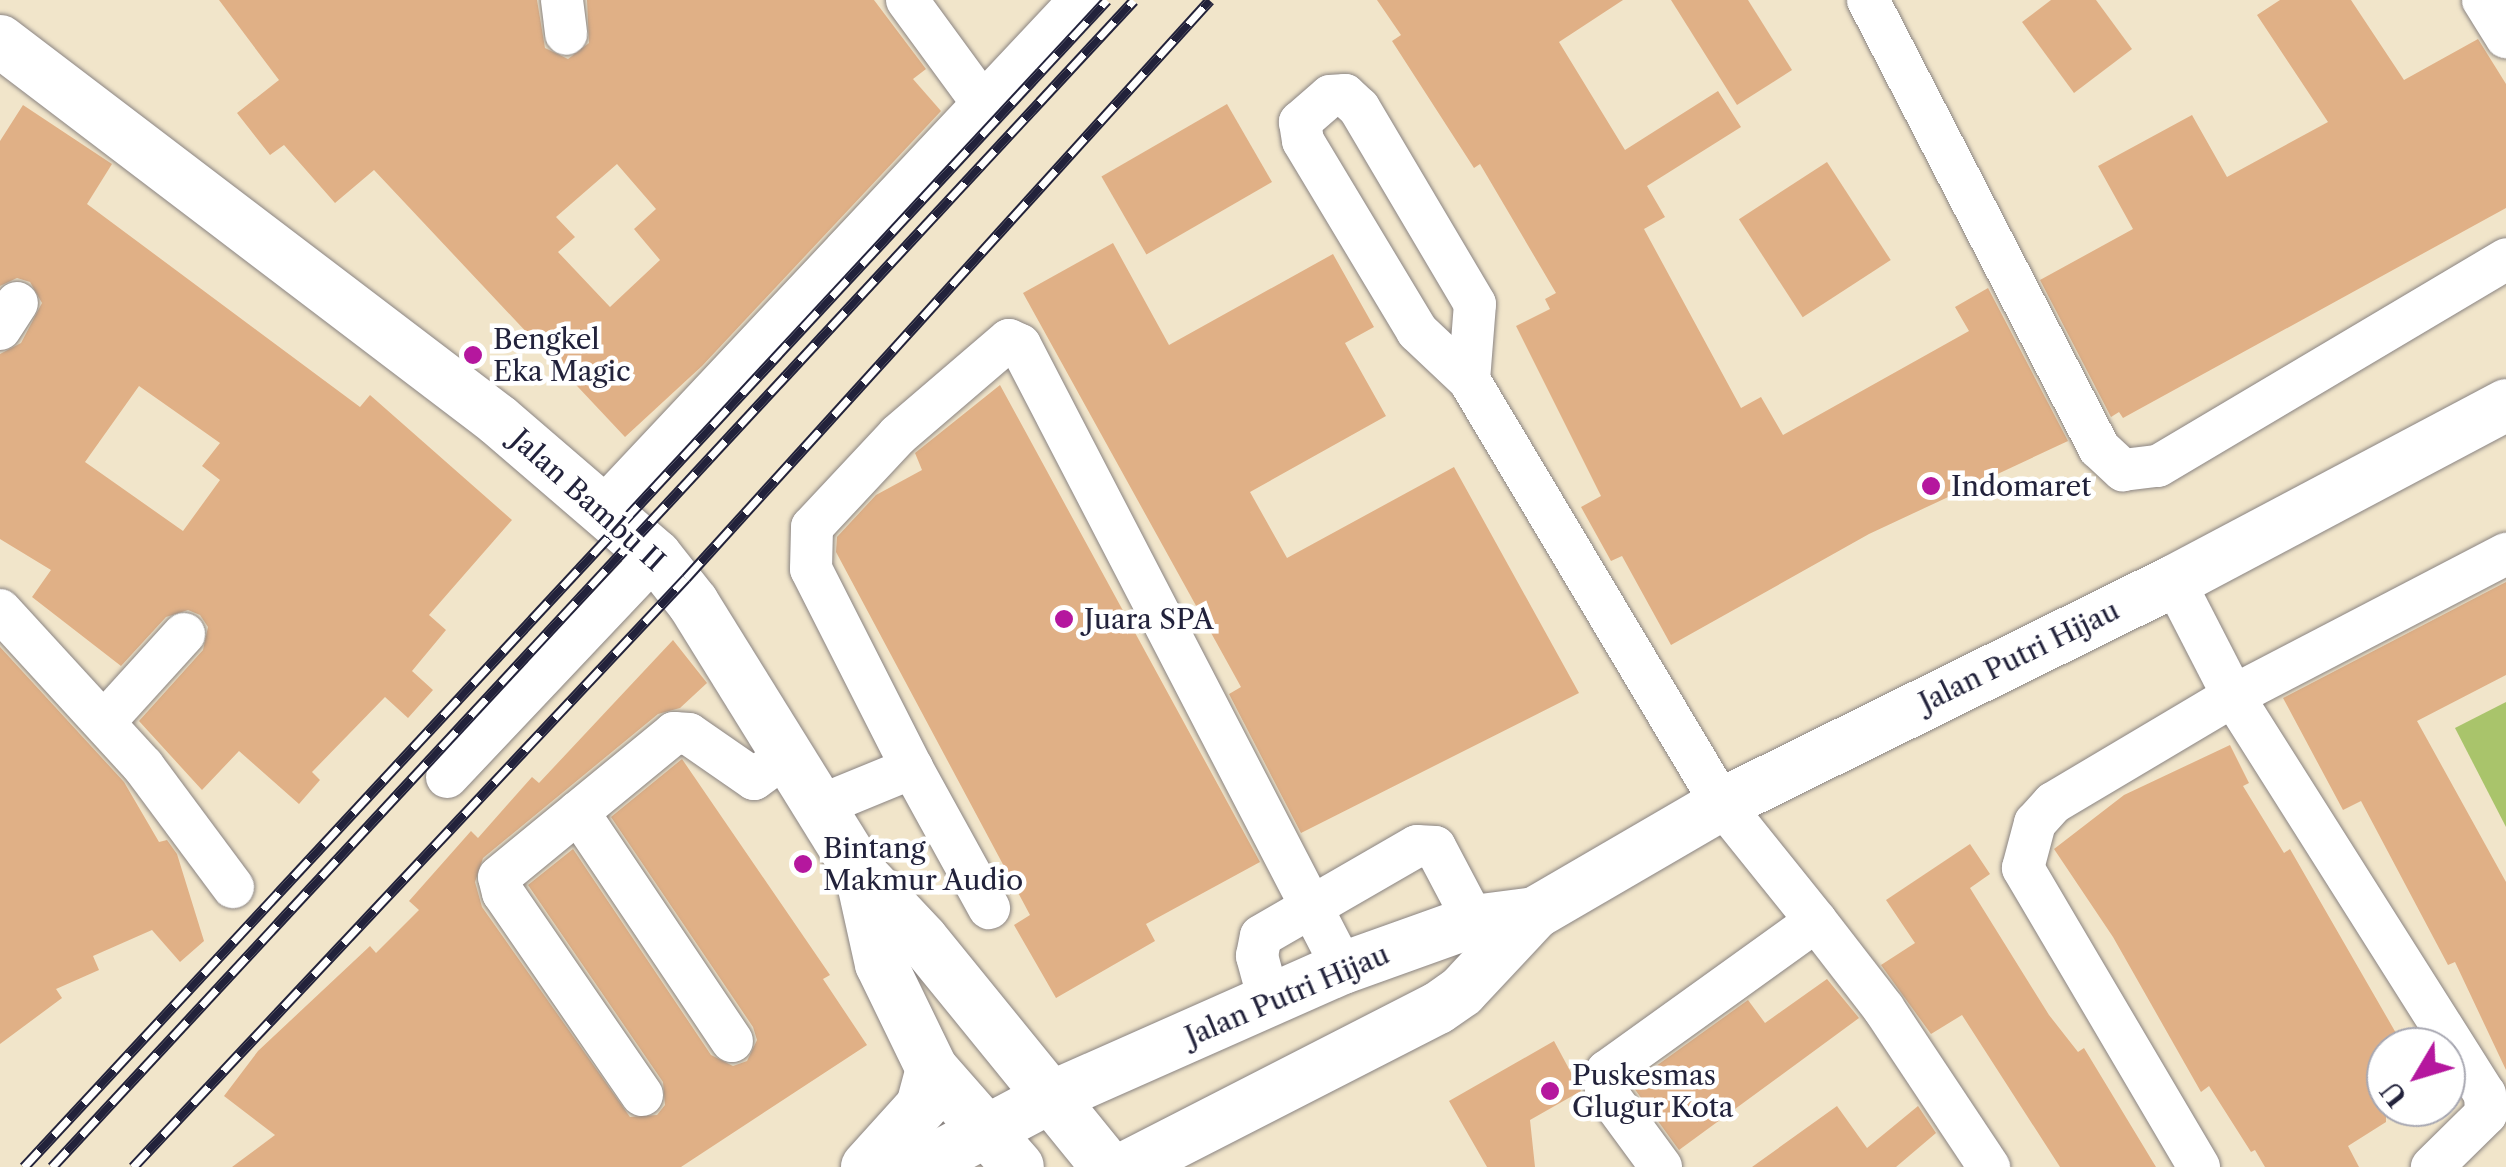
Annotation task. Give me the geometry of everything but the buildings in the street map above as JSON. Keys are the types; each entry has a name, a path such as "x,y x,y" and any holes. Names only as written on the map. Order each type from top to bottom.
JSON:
{"main road":[{"name":"Jalan Bambu II","path":"0,41 498,420 656,556 861,874 880,964 932,1070 1002,1149"},
{"name":"Jalan Putri Hijau","path":"1127,1167 1438,1008 1462,991 1535,913 1722,804 2174,581 2506,405"},
{"path":"861,874 922,939 1047,1099 1106,1167"},
{"name":"Jalan Putri Hijau","path":"919,1167 1002,1149 1047,1099 1343,968 1474,921 1535,913"},
{"path":"867,1167 916,1115 932,1070"}],"street":[{"path":"907,0 983,104"},
{"path":"603,508 1080,0"},
{"path":"1868,0 2099,448 2123,470 2158,466 2506,259"},
{"path":"2483,0 2506,37"},
{"path":"1469,380 1476,304 1359,108 1345,95 1330,96 1300,122 1303,140 1417,332 1469,380 1722,804 1884,1009 1989,1167"},
{"path":"989,908 912,768 811,569 812,527 898,435 1010,340 1020,345 1343,968"},
{"path":"2198,1167 2023,868 2027,840 2053,803 2233,696 2506,554"},
{"path":"447,777 656,556"},
{"path":"2174,581 2233,696 2485,1094 2486,1114 2432,1167"},
{"path":"0,610 104,722 233,888"},
{"path":"104,722 184,634"},
{"path":"642,1095 499,884 674,733 689,734 754,779 786,756"},
{"path":"818,808 912,768"},
{"path":"578,812 732,1041"},
{"path":"1269,1000 1257,956 1261,936 1417,846 1435,847 1474,921"},
{"path":"1661,1167 1606,1092 1607,1071 1816,921"}],"green space":[{"path":"2506,702 2506,827 2455,728"}],"railway":[{"path":"24,1167 1107,0"},
{"path":"52,1167 1134,0"},
{"path":"133,1167 686,578 1210,0"}],"place":[{"name":"Bengkel Eka Magic","path":"473,355"},
{"name":"Indomaret","path":"1931,486"},
{"name":"Juara SPA","path":"1064,619"},
{"name":"Bintang Makmur Audio","path":"803,864"},
{"name":"Puskesmas Glugur Kota","path":"1550,1091"}]}
